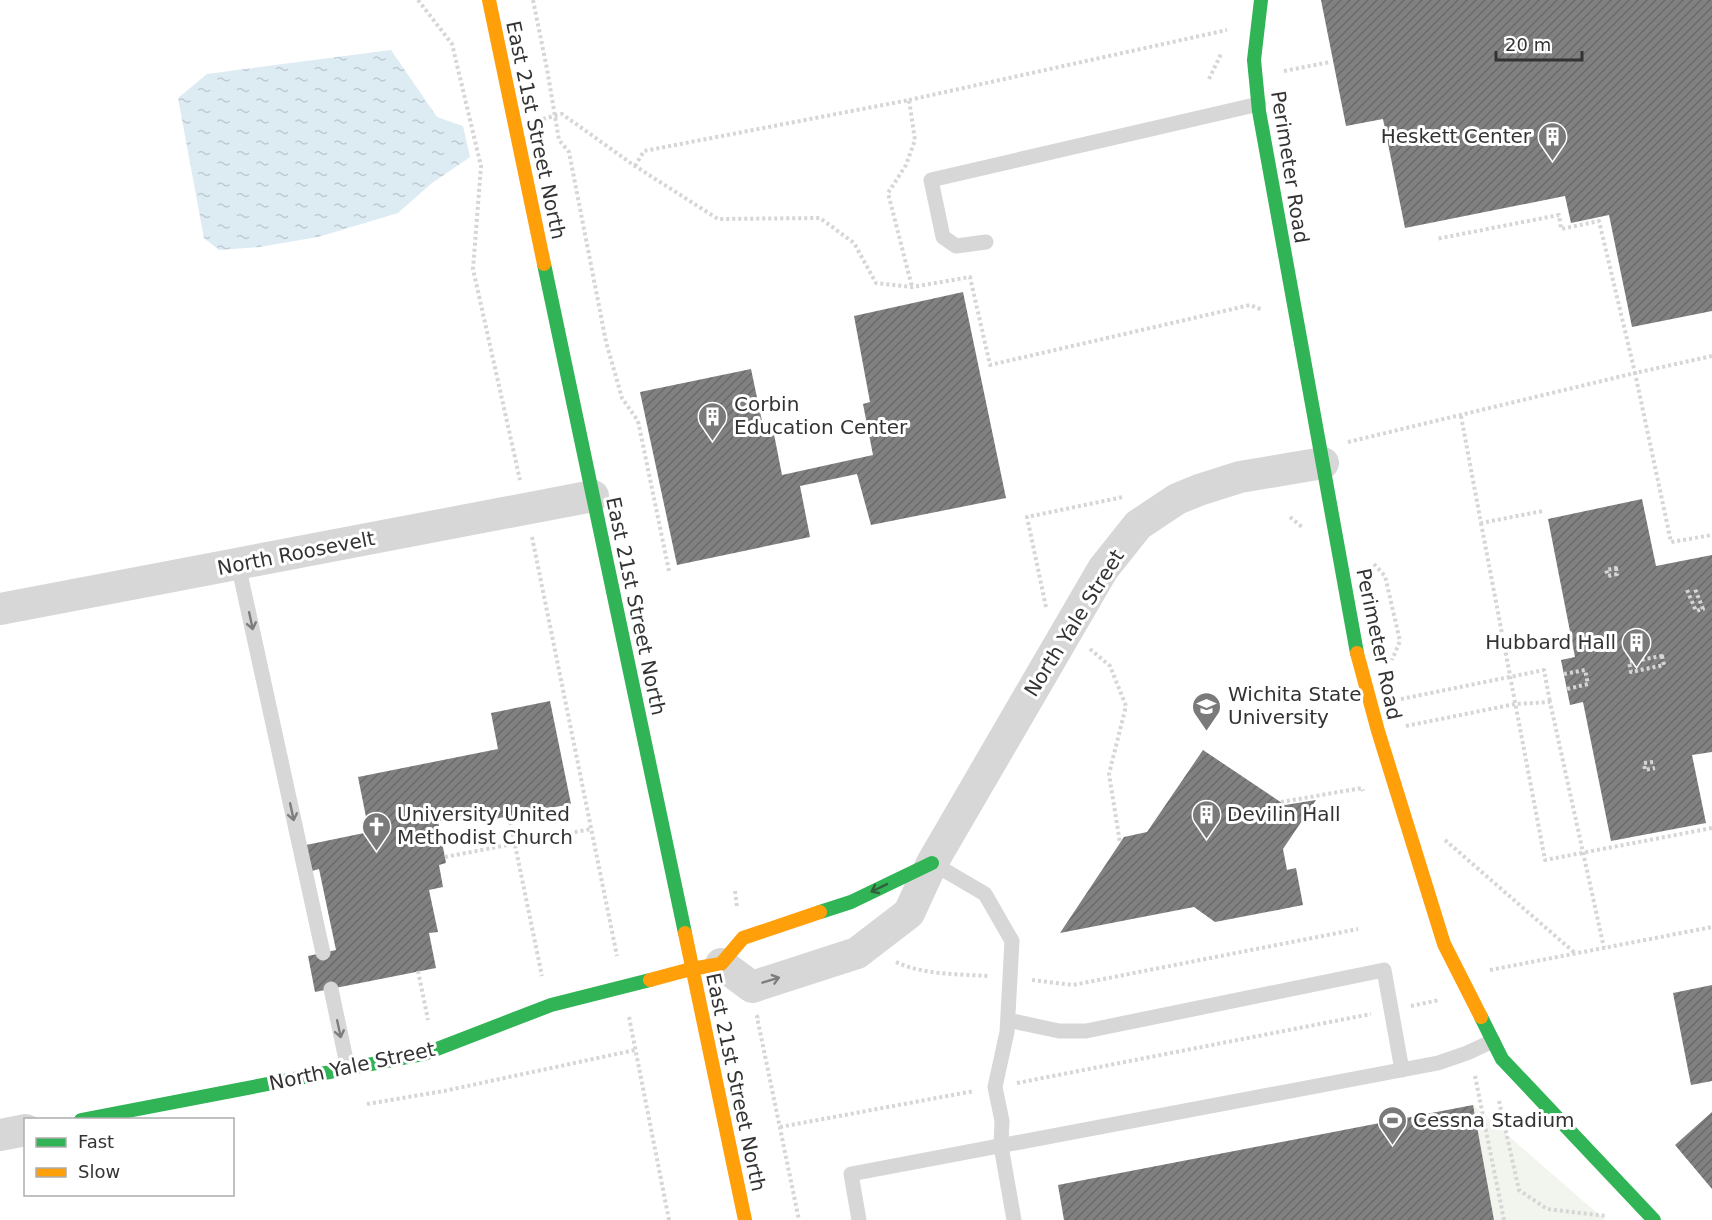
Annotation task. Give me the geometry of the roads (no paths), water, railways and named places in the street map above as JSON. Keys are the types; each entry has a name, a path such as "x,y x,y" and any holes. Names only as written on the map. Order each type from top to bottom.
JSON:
{"street":[{"name":"East 21st Street North","path":"489,0 593,496 706,967 746,1220"},
{"name":"Perimeter Road","path":"1261,0 1254,60 1259,104 1334,453 1357,652 1378,731 1444,944 1502,1059 1654,1220"},
{"name":"North Yale Street","path":"86,1118 424,1054 551,1005 706,967 752,987 857,953 909,913 932,863 1103,569 1138,525 1177,499 1240,477 1334,453"},
{"name":"North Roosevelt","path":"0,609 593,496"},
{"path":"706,967 743,938 851,902 932,863"},
{"path":"0,1135 24,1130"}],"lane":[{"path":"986,242 956,246 943,237 931,180 1259,104"},
{"path":"238,564 323,953"},
{"path":"932,863 985,894 1012,941 1007,1032 995,1087 1002,1121 1001,1146 1014,1220"},
{"path":"1008,1020 1050,1030 1086,1031 1384,970 1402,1070"},
{"path":"331,989 348,1068"},
{"path":"859,1220 851,1174 1438,1063 1493,1041"}],"water":[{"path":"391,50 437,117 463,126 470,157 432,183 398,213 318,237 259,247 219,250 204,238 178,98 207,74"}],"place":[{"name":"Heskett Center","path":"1552,162"},
{"name":"Corbin Education Center","path":"713,442"},
{"name":"Hubbard Hall","path":"1637,668"},
{"name":"Wichita State University","path":"1207,732"},
{"name":"Devilin Hall","path":"1206,840"},
{"name":"University United Methodist Church","path":"376,852"},
{"name":"Cessna Stadium","path":"1392,1146"}]}
